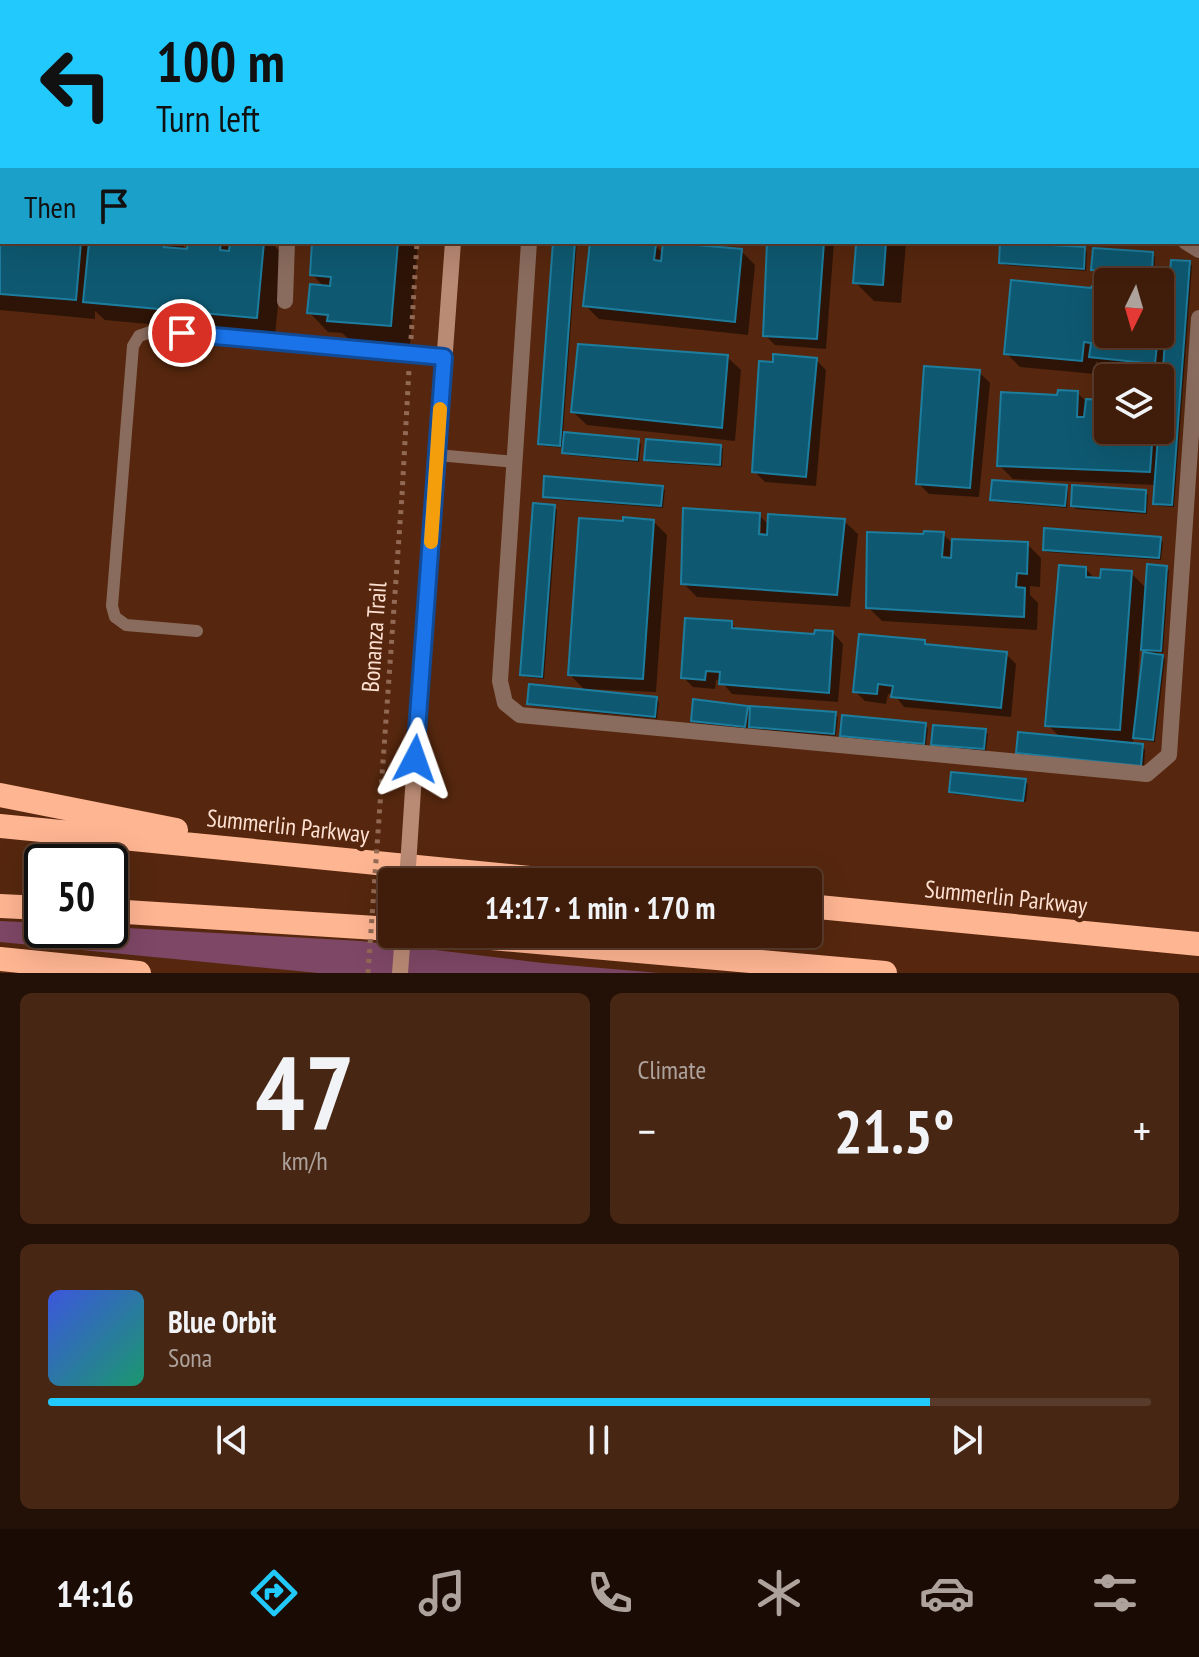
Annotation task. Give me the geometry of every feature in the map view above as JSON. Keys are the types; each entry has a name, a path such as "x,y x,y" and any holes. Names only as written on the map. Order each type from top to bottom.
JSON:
{"highway":[{"path":"0,795 324,858"},
{"name":"Summerlin Parkway","path":"0,826 426,868"},
{"path":"0,906 24,907"},
{"name":"Summerlin Parkway","path":"822,907 1199,944"},
{"path":"128,912 378,928"},
{"path":"604,948 885,973"},
{"path":"0,959 139,973"}],"main road":[{"path":"408,868 453,244"},
{"path":"400,973 402,948"}],"street":[{"path":"285,301 287,244"},
{"path":"529,244 500,681 505,703 520,715 1147,774 1169,755 1199,318"}],"lane":[{"path":"197,631 126,625 115,617 112,606 133,346 139,336 156,330 444,357"},
{"path":"437,455 515,462"}],"path":[{"name":"Bonanza Trail","path":"368,973 402,495"}],"shaded area":[{"path":"0,921 24,922 24,944 0,942"},
{"path":"128,928 361,941 378,943 378,948 419,948 659,973 318,973 62,948 128,948"}],"building":[{"path":"0,244 81,244 76,300 0,294"},
{"path":"89,244 164,244 164,247 187,249 188,244 221,244 220,250 229,251 230,244 264,244 257,318 83,302"},
{"path":"312,244 398,244 391,326 327,321 328,315 307,313 310,284 330,286 331,277 310,275"},
{"path":"553,244 575,244 560,446 538,444"},
{"path":"590,244 656,244 654,260 661,261 663,244 742,249 735,322 583,306"},
{"path":"767,244 824,244 817,339 763,336"},
{"path":"886,244 883,285 853,283 856,245 852,245"},
{"path":"1000,244 1085,247 1084,269 999,263"},
{"path":"1093,248 1153,252 1152,268 1091,270"},
{"path":"1171,260 1190,261 1172,505 1153,504 1157,444 1174,444 1174,364 1163,364 1165,348 1174,348 1174,268 1170,268"},
{"path":"1011,280 1094,286 1094,348 1157,348 1155,364 1089,357 1091,343 1084,342 1082,361 1004,354"},
{"path":"578,344 728,355 722,428 571,412"},
{"path":"773,354 817,358 806,477 752,472 759,361 773,362"},
{"path":"924,366 980,370 970,488 916,484"},
{"path":"1058,390 1078,391 1077,417 1084,417 1086,399 1094,399 1094,444 1152,444 1150,472 997,466 1001,392 1057,395"},
{"path":"564,432 639,439 637,460 562,453"},
{"path":"646,439 721,445 720,465 644,460"},
{"path":"544,476 663,486 661,506 543,497"},
{"path":"992,480 1067,485 1065,506 990,500"},
{"path":"1072,485 1146,490 1145,512 1071,506"},
{"path":"533,503 555,505 542,677 520,675"},
{"path":"683,508 760,513 759,534 767,535 768,514 845,519 837,595 681,584"},
{"path":"623,517 654,520 643,679 568,675 579,518 623,521"},
{"path":"1044,528 1161,537 1159,558 1043,550"},
{"path":"924,531 944,532 942,557 951,558 952,539 1028,542 1027,574 1017,573 1016,587 1025,588 1024,617 866,608 867,532 923,534"},
{"path":"1147,564 1167,566 1161,651 1141,650"},
{"path":"1059,565 1086,567 1086,577 1100,578 1101,569 1132,571 1120,730 1045,726"},
{"path":"685,618 732,621 732,628 814,634 815,630 833,631 829,693 719,684 720,672 706,671 705,680 681,678"},
{"path":"859,634 1007,652 1001,708 891,697 893,686 878,684 877,694 853,692"},
{"path":"1143,652 1163,655 1153,740 1133,738"},
{"path":"529,684 657,697 655,717 527,704"},
{"path":"693,699 748,706 745,727 691,721"},
{"path":"750,706 836,712 834,734 749,727"},
{"path":"842,715 926,723 924,744 840,736"},
{"path":"933,725 986,729 984,749 931,745"},
{"path":"1018,732 1143,744 1141,766 1016,753"},
{"path":"951,772 1026,779 1023,801 949,792"}],"slow traffic":[{"path":"431,542 440,409"}],"route":[{"path":"182,333 444,357 415,759"}]}
